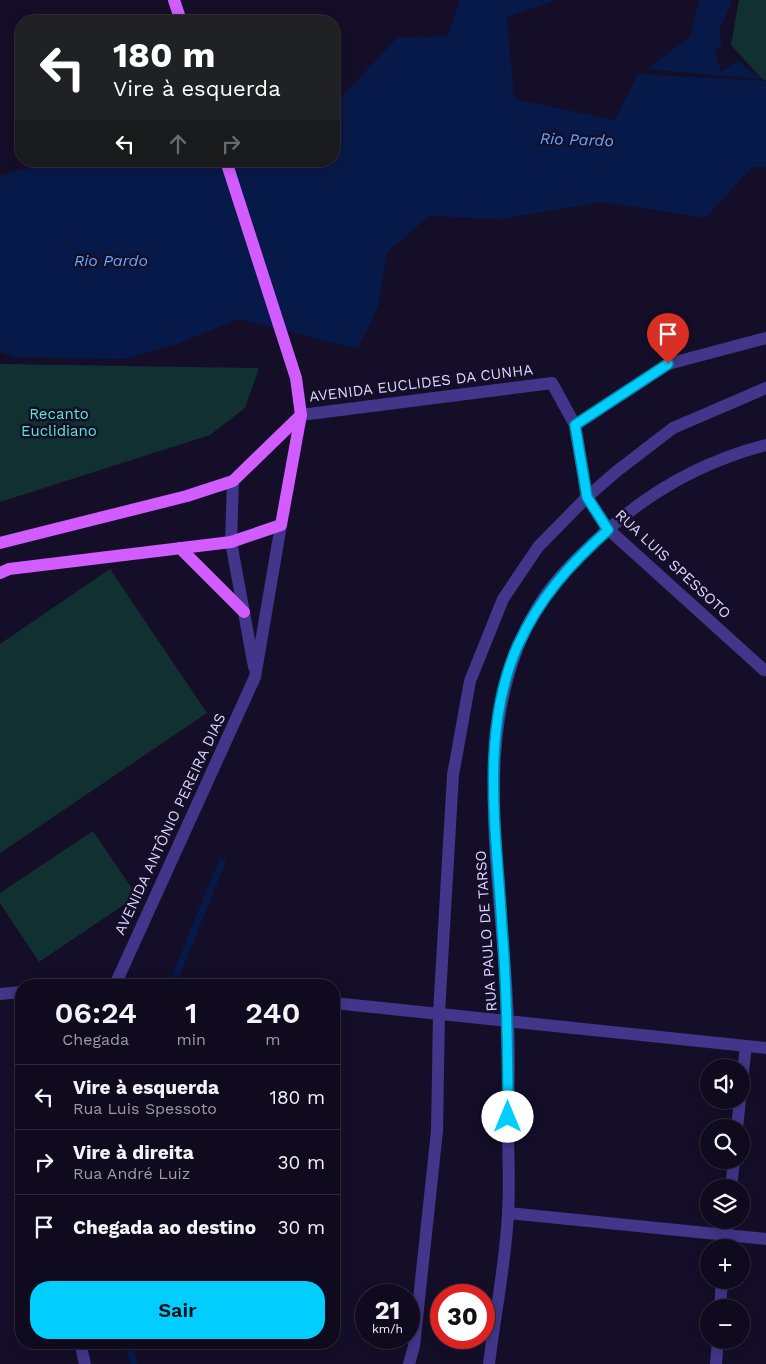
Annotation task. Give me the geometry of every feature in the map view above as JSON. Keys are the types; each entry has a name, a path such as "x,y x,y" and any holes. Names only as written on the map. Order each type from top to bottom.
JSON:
{"main road":[{"path":"174,0 178,15"},
{"name":"AVENIDA ANTÔNIO PEREIRA DIAS","path":"228,167 296,378 301,415 281,526"},
{"name":"AVENIDA EUCLIDES DA CUNHA","path":"0,543 187,496 233,481 301,415"},
{"path":"0,573 9,569 232,542 281,526"},
{"path":"180,548 244,612"}],"street":[{"path":"575,425 668,364 766,338"},
{"name":"RUA LUIS SPESSOTO","path":"552,383 575,425 587,497 608,530 764,670 766,669"},
{"name":"AVENIDA EUCLIDES DA CUNHA","path":"301,415 552,383"},
{"path":"409,1364 414,1346 437,1131 439,1013 453,775 470,681 503,599 538,547 587,497 617,471 673,428 766,388"},
{"name":"RUA PAULO DE TARSO","path":"489,1364 508,1213 508,1021 495,818 494,755 502,693 518,646 541,602 571,563 648,497 692,471 740,451 766,445"},
{"path":"233,481 232,542 255,677"},
{"name":"AVENIDA ANTÔNIO PEREIRA DIAS","path":"117,979 255,677 281,526"},
{"path":"0,994 15,993"},
{"path":"340,1004 766,1048"},
{"path":"746,1046 766,1037"},
{"path":"745,1059 746,1046"},
{"path":"508,1213 710,1239"},
{"path":"750,1240 766,1239"},
{"path":"82,1349 85,1364"},
{"path":"716,1364 717,1349"}],"green space":[{"path":"739,0 766,0 766,80 762,79 731,45"},
{"name":"Recanto Euclidiano","path":"0,364 259,368 245,408 210,435 0,502"},
{"path":"110,569 207,713 0,853 0,644"},
{"path":"93,831 137,896 39,962 0,903 0,893"}],"water":[{"name":"Rio Pardo","path":"460,0 557,0 507,17 514,99 615,120 638,74 766,81 766,167 752,167 706,218 603,202 501,219 429,216 387,253 378,307 358,349 239,319 177,344 124,359 15,357 0,352 0,176 31,167 340,167 340,98 397,38 447,36"},
{"path":"699,0 732,0 719,31 722,42 715,53 721,72 738,61 762,79 647,69 690,37"}],"waterway":[{"path":"174,979 222,862"},
{"path":"130,1349 134,1364"}],"route":[{"path":"508,1117 508,1021 495,818 494,755 502,693 518,646 541,602 571,563 608,530 587,497 575,425 668,364"}]}
